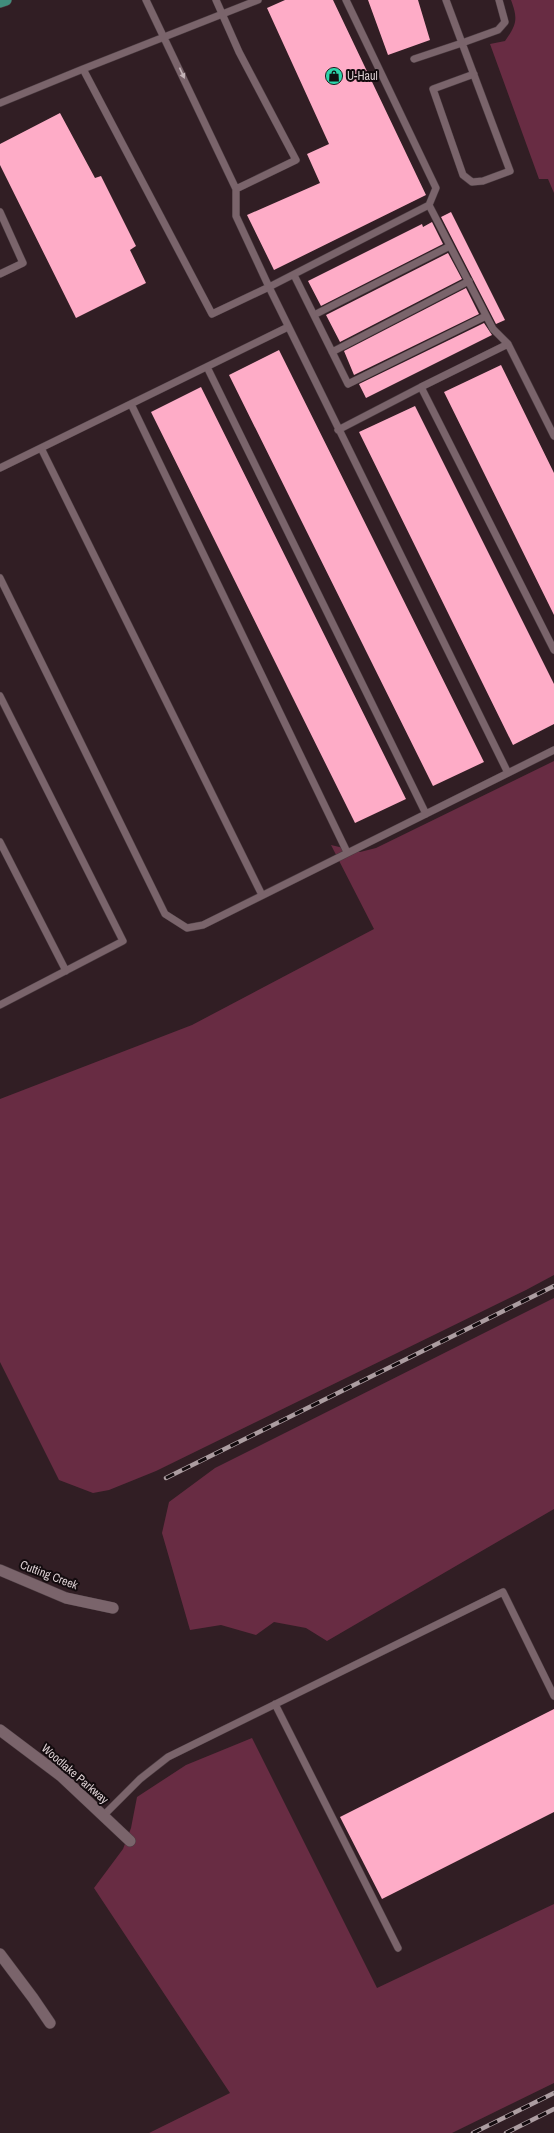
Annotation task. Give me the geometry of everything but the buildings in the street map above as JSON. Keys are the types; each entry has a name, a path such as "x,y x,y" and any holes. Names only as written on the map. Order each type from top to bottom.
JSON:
{"main road":[{"path":"0,2 6,0"}],"street":[{"name":"Cutting Creek","path":"0,1570 66,1598 113,1608"},
{"name":"Woodlake Parkway","path":"0,1730 61,1776 130,1841"},
{"path":"0,1954 50,2023"}],"lane":[{"path":"146,0 165,37 236,189 236,216 269,287 508,773"},
{"path":"216,0 239,52 296,160 236,189"},
{"path":"0,103 258,0"},
{"path":"83,70 212,314 294,275 429,205 436,188 346,0"},
{"path":"446,0 474,74 510,171 483,181 472,182 463,175 433,89 474,74"},
{"path":"414,59 498,30 505,22 499,0"},
{"path":"429,205 493,329 508,344 554,436"},
{"path":"0,212 23,263 0,274"},
{"path":"314,315 450,246"},
{"path":"294,275 348,384 486,316"},
{"path":"332,352 468,281"},
{"path":"0,468 288,327"},
{"path":"338,430 508,344"},
{"path":"207,367 426,814"},
{"path":"421,387 554,650"},
{"path":"131,404 348,852"},
{"path":"41,448 262,895"},
{"path":"0,578 166,914 187,928 203,924 554,750"},
{"path":"0,696 123,942 0,1005"},
{"path":"0,842 66,971"},
{"path":"103,1816 140,1779 168,1757 503,1592 554,1696"},
{"path":"275,1704 398,1948"}],"shaded area":[{"path":"511,0 554,0 554,193 548,179 539,179 490,44 505,41 514,26 515,12"},
{"path":"554,761 554,1275 156,1471 109,1490 93,1493 59,1480 0,1362 0,1099 192,1025 374,929 331,845 360,852 376,848"},
{"path":"554,1298 554,1509 327,1641 306,1628 274,1622 256,1635 221,1625 190,1630 162,1533 169,1502 215,1468"},
{"path":"252,1738 377,1988 554,1904 554,2083 452,2133 149,2133 230,2093 94,1888 123,1849 131,1828 137,1797 186,1765"}],"railway":[{"path":"166,1478 554,1286"},
{"path":"473,2133 554,2093"},
{"path":"506,2133 554,2109"}],"place":[{"name":"U-Haul","path":"334,76"}]}
